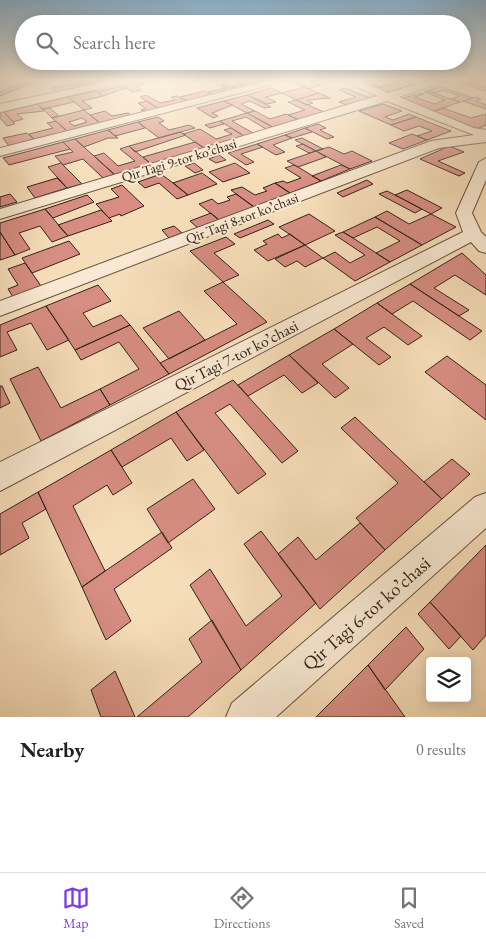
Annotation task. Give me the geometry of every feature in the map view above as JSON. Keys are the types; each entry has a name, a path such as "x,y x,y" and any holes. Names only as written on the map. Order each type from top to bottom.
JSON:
{"street":[{"path":"0,152 152,113"},
{"name":"Qir Tagi 9-tor koʼchasi","path":"0,214 333,113"},
{"path":"428,113 471,131 486,134"},
{"name":"Qir Tagi 8-tor koʼchasi","path":"0,309 436,144 486,138"},
{"path":"479,241 464,213 486,162"},
{"name":"Qir Tagi 7-tor koʼchasi","path":"0,477 479,241"},
{"name":"Qir Tagi 6-tor koʼchasi","path":"246,717 486,508"}],"building":[{"path":"0,113 5,113 15,124 7,126 0,118"},
{"path":"5,113 22,113 17,114 23,119 13,122"},
{"path":"47,113 56,113 59,116 52,118"},
{"path":"70,113 88,113 100,123 67,131 52,118","holes":["82,118 87,122 74,126 69,122"]},
{"path":"108,113 112,116 129,113 131,115 100,123 90,115"},
{"path":"206,113 218,116 213,118"},
{"path":"248,113 260,113 270,119 286,114 299,120 274,128"},
{"path":"248,113 273,127 266,129 246,117 232,121 253,133 244,136 220,121"},
{"path":"293,113 319,113 299,120 288,115"},
{"path":"365,113 395,113 385,117 393,120 409,114 416,117 391,125"},
{"path":"436,113 458,113 471,118 486,114 486,125 477,129"},
{"path":"158,117 164,121 159,123 169,130 189,125 195,128 159,138 138,122"},
{"path":"416,117 451,131 427,140 417,136 432,131 419,126 404,131 391,125"},
{"path":"56,121 67,131 34,139 29,134 53,128 47,123"},
{"path":"220,121 224,124 210,128 205,125"},
{"path":"138,122 145,128 115,136 108,130"},
{"path":"318,124 326,128 320,130 334,137 327,139 305,128"},
{"path":"231,128 244,136 204,148 183,134 200,129 216,139 232,134 224,130"},
{"path":"305,128 312,132 292,138 285,135"},
{"path":"108,130 118,138 108,138 84,147 75,139"},
{"path":"180,132 186,135 135,152 129,146"},
{"path":"27,133 34,139 9,146 3,138"},
{"path":"412,134 427,140 403,149 389,143"},
{"path":"285,135 292,138 273,145 285,152 276,155 257,144"},
{"path":"302,138 323,149 316,151 295,140"},
{"path":"75,139 115,175 103,178 83,159 63,165 55,156 73,152 63,142"},
{"path":"63,142 70,149 9,165 3,158"},
{"path":"195,142 204,148 151,164 143,157"},
{"path":"257,144 263,147 241,154 254,162 246,165 228,153"},
{"path":"303,144 316,151 309,153 296,146"},
{"path":"129,146 151,164 115,175 94,156 104,153 118,166 135,161 120,149"},
{"path":"449,146 464,152 438,161 465,173 459,176 420,159"},
{"path":"329,147 344,154 352,151 372,161 350,169 316,151"},
{"path":"316,151 326,157 298,167 287,161"},
{"path":"219,155 226,160 216,163 209,159"},
{"path":"61,163 82,184 67,188 48,167"},
{"path":"194,163 203,170 195,173 185,166"},
{"path":"235,163 250,173 223,182 209,172"},
{"path":"294,165 321,181 290,193 275,183 283,181 287,183 301,178 285,168"},
{"path":"341,165 350,169 321,181 312,176"},
{"path":"202,173 217,184 188,195 173,183"},
{"path":"161,174 188,195 177,199 159,183 145,188 138,182"},
{"path":"57,178 67,188 35,198 27,187"},
{"path":"367,180 373,184 343,197 337,193"},
{"path":"275,183 290,193 254,207 231,190 242,187 255,195 267,191 263,188"},
{"path":"122,185 144,206 121,216 120,214 109,218 96,204 119,197 111,189"},
{"path":"407,190 442,208 431,214 395,195"},
{"path":"387,191 422,209 415,213 379,194"},
{"path":"10,194 17,202 0,207 0,197"},
{"path":"236,194 254,207 219,220 199,204 212,199 218,204 230,200 227,197"},
{"path":"87,195 94,202 53,218 45,209"},
{"path":"45,209 68,236 52,242 40,226 19,233 30,249 15,255 0,232 0,223"},
{"path":"101,210 112,221 68,236 58,225"},
{"path":"387,211 409,224 431,214 456,227 422,245 375,217"},
{"path":"211,213 219,220 198,228 190,221"},
{"path":"309,214 335,231 305,245 279,227"},
{"path":"375,217 422,245 390,262 376,253 400,241 377,227 353,238 343,232"},
{"path":"268,220 274,224 240,238 234,234"},
{"path":"174,226 182,233 169,238 162,230"},
{"path":"0,232 15,255 0,260"},
{"path":"343,232 390,262 355,281 323,258 335,252 350,263 365,255 335,235"},
{"path":"278,234 282,238 290,234 305,245 268,261 254,250 267,244 263,241"},
{"path":"226,237 235,244 214,253 239,275 223,282 190,251"},
{"path":"69,241 80,254 32,273 22,258"},
{"path":"305,245 323,258 305,267 297,261 285,267 275,259"},
{"path":"462,253 486,275 486,295 455,275 434,288 469,310 459,316 410,284"},
{"path":"25,263 41,286 13,297 8,289 18,285 8,269"},
{"path":"223,282 267,322 169,374 160,363 237,324 204,291"},
{"path":"410,284 482,331 470,340 413,301 392,314 377,303"},
{"path":"98,285 111,301 83,313 93,327 121,315 130,325 75,350 46,306"},
{"path":"377,303 422,336 408,345 384,327 366,338 391,357 379,365 334,329"},
{"path":"46,306 69,340 47,350 31,323 7,332 17,350 0,357 0,325"},
{"path":"179,311 205,340 169,359 143,328"},
{"path":"130,325 169,374 110,405 100,389 139,369 119,342 81,360 75,350"},
{"path":"334,329 353,344 322,364 349,388 335,398 289,355"},
{"path":"289,355 318,383 302,393 284,375 248,396 238,385"},
{"path":"447,356 486,385 486,420 425,372"},
{"path":"38,367 61,408 100,389 110,405 41,441 10,379"},
{"path":"233,380 298,451 282,463 230,404 215,413 266,474 238,494 176,412"},
{"path":"0,386 2,386 10,403 0,408"},
{"path":"176,412 204,450 187,461 171,438 122,467 111,450"},
{"path":"355,417 442,499 385,550 356,518 398,483 341,428"},
{"path":"111,450 132,483 113,495 107,485 73,506 105,571 82,587 38,492"},
{"path":"452,459 470,474 442,499 424,482"},
{"path":"193,479 215,509 168,543 147,509"},
{"path":"38,492 46,509 22,523 29,538 0,555 0,514"},
{"path":"360,523 385,550 320,609 278,554 298,537 316,560"},
{"path":"261,531 316,603 241,670 190,585 210,569 246,626 282,596 244,544"},
{"path":"162,532 172,548 114,589 131,621 106,640 82,587"},
{"path":"486,545 486,635 473,650 430,602"},
{"path":"430,602 461,636 449,649 418,614"},
{"path":"212,620 241,670 188,717 137,717 202,662 189,639"},
{"path":"406,627 424,649 385,690 368,665"},
{"path":"368,665 405,717 316,717"},
{"path":"115,671 135,717 101,717 91,690"}]}
